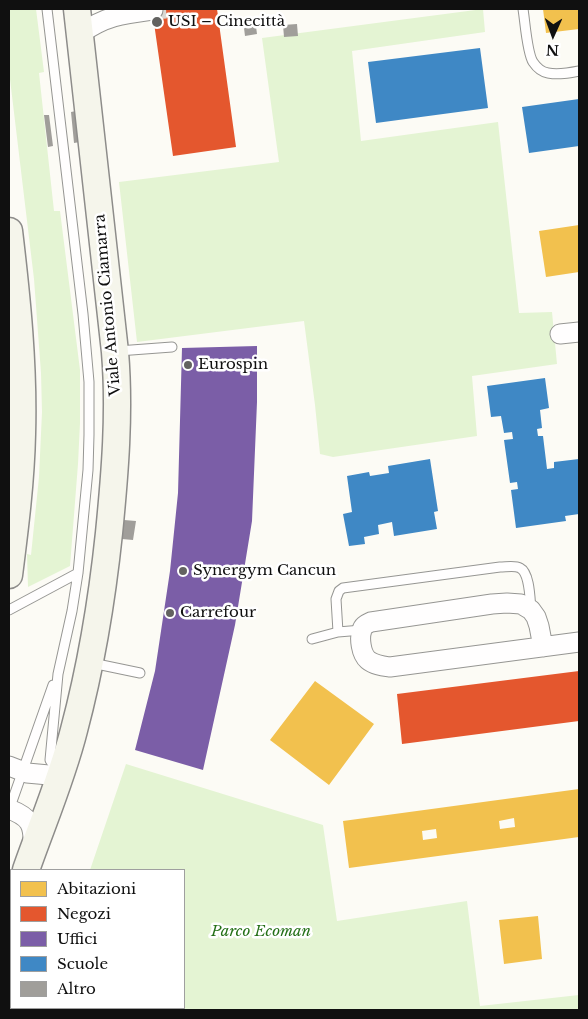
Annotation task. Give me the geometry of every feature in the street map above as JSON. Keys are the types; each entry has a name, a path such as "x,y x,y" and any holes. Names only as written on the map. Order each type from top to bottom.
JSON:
{"street":[{"path":"78,21 95,24 107,18 153,10"},
{"name":"Viale Antonio Ciamarra","path":"30,859 60,776 74,730 90,662 103,590 112,503 117,420 115,352 78,21"},
{"path":"9,231 15,346 22,396 18,497 9,575"},
{"path":"560,334 579,332"},
{"path":"543,647 536,618 531,610 521,604 500,604 371,622 362,630 361,635 362,648 366,657 373,663 390,667 543,647 579,642"},
{"path":"16,769 60,776"},
{"path":"9,810 23,815 32,826 33,835 30,859"}],"lane":[{"name":"Viale Antonio Ciamarra","path":"47,9 82,305 88,364 89,400 89,456 78,573 58,674 50,760 60,776"},
{"path":"523,9 530,53 533,63 537,68 554,74 579,71"},
{"path":"115,352 172,347"},
{"path":"338,632 336,599 339,591 343,588 500,567 514,566 522,569 527,578 531,610"},
{"path":"9,610 78,573"},
{"path":"312,639 338,632 362,630"},
{"path":"90,662 140,673"},
{"name":"Viale Antonio Ciamarra","path":"9,810 16,769 58,674"}],"green space":[{"path":"9,9 36,9 44,72 39,73 54,211 60,211 80,370 78,464 70,566 28,587 27,554 31,555 39,477 42,412 41,373 34,279 9,71"},
{"path":"483,9 485,32 352,51 361,141 498,122 519,313 552,312 557,364 472,376 477,436 333,457 320,454 304,321 137,342 119,182 279,162 262,38"},
{"name":"Parco Ecoman","path":"126,764 323,825 337,921 467,901 480,1006 579,995 579,1010 96,1009 185,1009 185,869 90,869"}],"building: Abitazioni":[{"path":"543,9 579,9 579,29 546,33"},
{"path":"579,225 579,272 546,277 539,231"},
{"path":"315,681 374,724 329,785 270,740"},
{"path":"579,789 579,837 349,868 343,821","holes":["514,818 515,827 500,829 499,821","436,829 437,838 423,840 422,831"]},
{"path":"538,916 542,959 504,964 499,920"}],"building: Negozi":[{"path":"152,9 217,9 236,147 173,156"},
{"path":"579,671 579,721 402,744 397,694"}],"building: Uffici":[{"path":"257,346 257,402 252,521 235,625 203,770 135,750 155,671 170,571 178,493 182,348"}],"building: Scuole":[{"path":"480,48 488,108 376,123 368,62"},
{"path":"579,99 579,146 529,153 522,107"},
{"path":"545,378 549,408 540,410 542,428 537,429 538,436 543,436 547,469 554,468 554,462 579,459 579,514 565,516 566,521 516,528 511,490 518,489 517,482 510,483 504,440 513,439 512,432 504,433 501,416 491,417 487,386"},
{"path":"430,459 438,511 434,512 437,529 394,536 392,522 378,525 379,534 364,537 365,544 349,546 343,514 352,512 347,476 369,472 370,476 389,473 388,466"}],"building: Altro":[{"path":"255,19 257,34 245,36 243,20"},
{"path":"297,24 298,36 284,37 283,25"},
{"path":"76,111 80,142 74,143 71,112"},
{"path":"44,115 49,115 53,146 48,147"},
{"path":"124,520 136,521 133,540 122,539"}],"tunnel":[{"path":"153,10 166,9"}],"place":[{"name":"USI – Cinecittà","path":"157,22"},
{"name":"Eurospin","path":"188,365"},
{"name":"Synergym Cancun","path":"183,571"},
{"name":"Carrefour","path":"170,613"}]}
